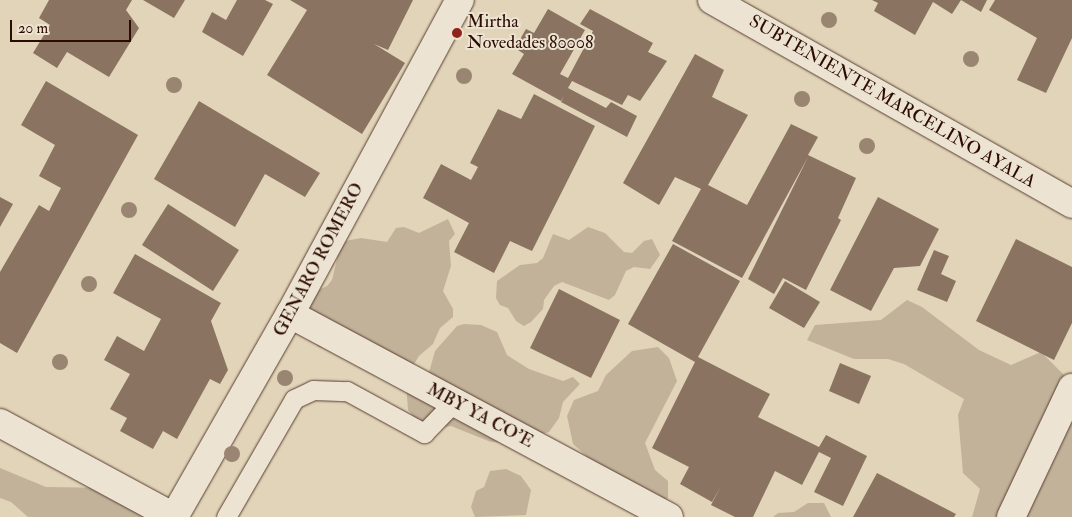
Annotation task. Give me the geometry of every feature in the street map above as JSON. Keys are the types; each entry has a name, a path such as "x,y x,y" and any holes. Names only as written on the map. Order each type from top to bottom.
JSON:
{"street":[{"name":"GENARO ROMERO","path":"174,517 290,314 460,0"},
{"name":"SUBTENIENTE MARCELINO AYALA","path":"712,0 1072,204"},
{"name":"MBY YA CO'E","path":"290,314 669,517"},
{"path":"1011,517 1072,388"},
{"path":"0,423 174,517"}],"lane":[{"path":"226,517 294,399 313,390 347,392 424,433 454,402"}],"shaded area":[{"path":"448,219 455,234 449,241 451,266 443,291 453,309 453,317 440,328 433,344 419,356 411,369 319,347 313,341 305,296 327,286 332,280 340,247 345,241 361,238 387,242 396,228 404,227 419,233"},
{"path":"588,227 605,233 624,252 632,253 644,241 652,239 660,255 650,269 634,267 626,271 615,295 609,300 562,282 554,286 544,300 543,309 531,322 524,326 516,321 508,308 500,305 496,298 497,281 520,265 537,263 543,258 553,234 569,240"},
{"path":"907,300 922,307 979,350 1011,365 1041,352 1072,383 1044,416 1028,447 1028,464 1057,426 1072,423 1072,517 972,517 980,489 963,473 958,415 964,399 904,364 888,359 854,359 807,340 815,325 881,320"},
{"path":"464,324 481,325 497,332 507,355 529,369 563,381 573,377 580,384 563,402 559,418 549,432 508,443 491,442 451,426 435,429 419,423 408,410 406,384 428,376 435,351 457,326"},
{"path":"658,347 669,358 677,381 645,443 655,470 668,481 668,498 661,501 593,462 573,444 567,416 574,400 598,391 606,375 632,351"},
{"path":"0,468 46,487 115,488 147,517 28,517 11,502 0,498"},
{"path":"506,469 521,476 531,490 526,515 475,517 471,507 476,491 484,487 490,471"},
{"path":"808,503 824,503 831,517 773,517 778,513 794,512"}],"building":[{"path":"49,0 132,0 126,10 139,28 109,77 67,52 57,68 33,53 50,25 39,18"},
{"path":"143,0 185,0 174,18"},
{"path":"237,0 265,0 273,4 243,56 202,32 212,12 226,20"},
{"path":"290,0 413,0 388,50 374,44 405,63 362,134 267,75 307,10"},
{"path":"872,0 961,0 952,14 933,2 915,35 874,11 878,3"},
{"path":"961,0 987,0 981,12"},
{"path":"995,0 1072,0 1072,38 1046,93 1017,80 1037,38 989,10"},
{"path":"548,9 585,30 560,74 568,78 593,31 580,24 590,9 653,43 648,52 667,61 640,101 628,95 622,105 572,81 568,88 606,108 611,102 637,116 627,137 561,102 564,96 561,101 512,74 524,54 515,48 526,29 534,33"},
{"path":"695,54 724,70 712,97 748,115 708,185 747,205 791,124 818,137 808,155 856,178 838,218 841,220 806,290 783,278 774,294 748,279 808,157 742,278 672,241 701,189 675,177 659,205 623,183"},
{"path":"46,81 138,135 17,353 0,343 0,272 39,205 49,211 61,188 39,176 55,145 21,125"},
{"path":"534,94 595,126 532,251 510,241 494,273 454,252 469,223 423,198 441,164 471,180 478,167 470,163 498,109 521,119"},
{"path":"199,101 320,173 305,197 265,174 235,227 154,179"},
{"path":"0,197 13,204 0,227"},
{"path":"878,197 939,229 920,266 894,268 871,311 830,290"},
{"path":"168,204 239,250 213,291 142,245"},
{"path":"1016,239 1072,267 1072,323 1054,360 976,321"},
{"path":"673,244 740,281 698,357 770,394 758,417 819,447 826,435 867,456 843,506 814,492 831,458 819,452 802,485 775,471 753,517 735,517 711,505 721,486 712,502 680,484 689,467 652,448 695,362 628,324"},
{"path":"934,250 949,256 941,274 956,281 947,302 917,290"},
{"path":"135,254 221,303 211,321 228,370 220,384 210,379 177,439 163,431 153,449 120,431 127,418 110,409 130,374 104,360 117,336 144,351 161,319 113,293"},
{"path":"785,281 820,302 804,328 769,308"},
{"path":"559,289 620,320 591,378 530,348"},
{"path":"840,363 871,376 859,404 829,391"},
{"path":"877,473 956,514 954,517 853,517"}],"place":[{"name":"Mirtha Novedades 80008","path":"457,33"}]}
